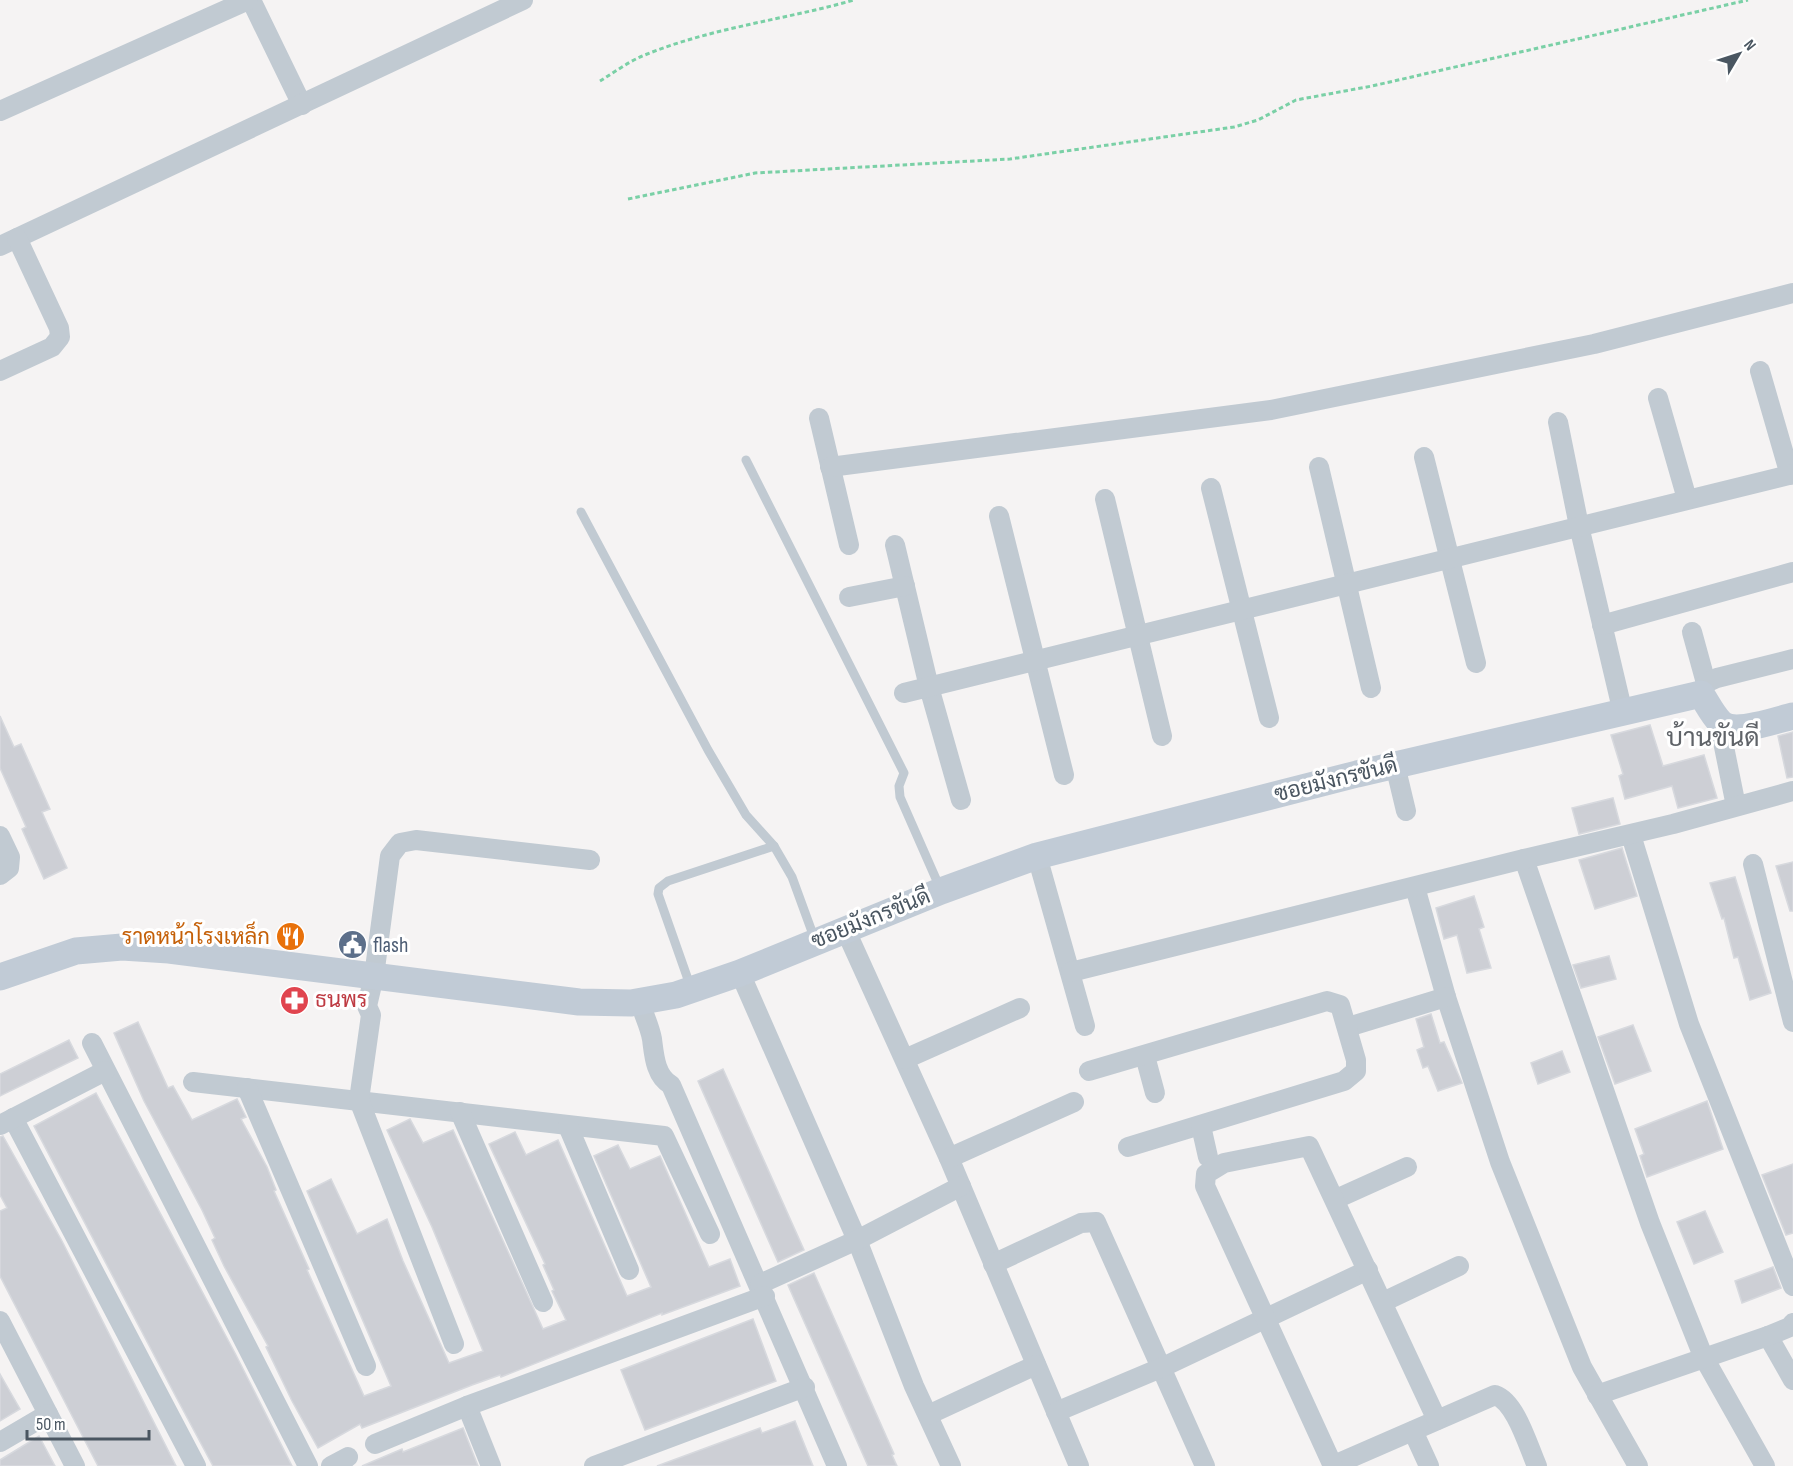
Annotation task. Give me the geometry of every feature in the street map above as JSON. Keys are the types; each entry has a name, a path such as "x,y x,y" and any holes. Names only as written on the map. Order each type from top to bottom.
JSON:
{"street":[{"path":"0,111 250,0 302,105"},
{"path":"0,371 52,347 60,337 59,328 8,242 523,0"},
{"path":"831,467 1271,410 1594,344 1793,293"},
{"path":"904,693 1034,663 1241,609 1791,474 1760,371"},
{"path":"1658,398 1687,499"},
{"path":"819,418 849,545"},
{"path":"1558,422 1579,526 1623,713"},
{"path":"1424,457 1476,663"},
{"path":"1319,467 1371,688"},
{"path":"1211,488 1269,718"},
{"path":"1105,499 1162,736"},
{"path":"999,516 1034,663 1064,775"},
{"path":"895,545 929,687 961,801"},
{"path":"1602,625 1793,572"},
{"path":"849,597 905,586"},
{"path":"1692,632 1704,689 1719,722 1736,806"},
{"path":"1704,689 1717,678 1793,659"},
{"name":"ซอยมังกรขันดี","path":"0,977 76,951 122,947 169,950 579,1002 640,1002 691,990 740,973 941,891 1037,856 1395,765 1623,713 1704,689"},
{"path":"1719,722 1726,727 1743,727 1793,716"},
{"path":"1395,765 1406,811"},
{"path":"1071,972 1524,859 1631,835 1793,791"},
{"path":"1631,835 1689,1024 1793,1286"},
{"path":"0,836 10,858 9,868 0,875"},
{"path":"454,1344 359,1100 371,1015 379,1012 390,856 400,843 416,840 590,860"},
{"path":"1037,856 1085,1026"},
{"path":"1524,859 1650,1223 1703,1356 1765,1466"},
{"path":"1753,864 1790,998 1793,1022"},
{"path":"1415,887 1446,996 1500,1162 1568,1333 1597,1395 1638,1466"},
{"path":"846,931 949,1158 1079,1466"},
{"path":"740,973 857,1240 951,1466"},
{"path":"1348,1027 1446,996"},
{"path":"1089,1071 1327,1001 1340,1005 1348,1027 1356,1071 1344,1081 1128,1147"},
{"path":"640,1002 652,1039 651,1052 665,1082 671,1086 837,1466"},
{"path":"905,1059 1020,1008"},
{"path":"92,1043 308,1466"},
{"path":"1145,1056 1155,1093"},
{"path":"105,1071 7,1121 195,1466"},
{"path":"193,1082 664,1136 710,1234"},
{"path":"248,1088 366,1366"},
{"path":"949,1158 1074,1102"},
{"path":"460,1112 543,1302"},
{"path":"1201,1125 1208,1157"},
{"path":"568,1126 629,1270"},
{"path":"1437,1420 1336,1199 1309,1146 1224,1163 1206,1174 1205,1186 1332,1466 1495,1395 1502,1397 1511,1407 1537,1466"},
{"path":"1336,1199 1407,1167"},
{"path":"375,1444 762,1290 961,1186"},
{"path":"993,1264 1081,1223 1096,1222 1163,1367 1204,1466"},
{"path":"1383,1302 1459,1266"},
{"path":"1056,1412 1163,1367 1368,1270"},
{"path":"0,1321 75,1466"},
{"path":"1597,1395 1703,1356 1768,1336 1790,1327 1793,1323"},
{"path":"1768,1336 1793,1380"},
{"path":"928,1415 1036,1365"},
{"path":"594,1466 804,1387"},
{"path":"467,1406 491,1466"},
{"path":"0,1442 48,1414"},
{"path":"1413,1431 1429,1466"}],"lane":[{"path":"746,460 904,773 899,786 900,797 941,891"},
{"path":"581,512 708,750 746,815 774,846 792,877 816,941"},
{"path":"691,990 658,894 660,888 668,881 774,846"}],"path":[{"path":"600,81 640,57 726,30 809,13 854,0"},
{"path":"628,199 755,173 1010,159 1234,127 1258,120 1296,100 1372,86 1748,0"}],"building":[{"path":"0,716 14,747 21,744 50,809 42,812 67,868 44,879 22,829 26,827 0,768"},
{"path":"1650,725 1663,766 1704,755 1717,798 1678,808 1672,786 1625,799 1619,776 1623,774 1611,735"},
{"path":"1793,732 1793,777 1787,778 1778,736"},
{"path":"1613,798 1620,824 1579,834 1572,808"},
{"path":"1622,848 1637,896 1595,909 1579,860"},
{"path":"1793,862 1793,911 1790,911 1776,866"},
{"path":"1735,877 1771,993 1750,1000 1738,957 1734,958 1724,918 1722,919 1710,883"},
{"path":"1474,896 1484,927 1479,929 1491,968 1467,973 1457,935 1444,939 1436,908"},
{"path":"1609,956 1616,979 1581,988 1573,965"},
{"path":"1431,1014 1440,1043 1444,1042 1462,1083 1438,1091 1428,1066 1423,1068 1417,1050 1424,1047 1416,1019"},
{"path":"138,1022 168,1088 173,1086 192,1120 237,1099 246,1117 241,1119 267,1167 276,1190 274,1191 309,1269 307,1270 364,1396 391,1386 307,1191 331,1179 357,1234 387,1219 403,1261 449,1363 483,1351 432,1227 387,1130 410,1119 423,1143 453,1130 543,1329 566,1320 552,1291 554,1290 543,1265 545,1264 489,1144 515,1132 526,1155 558,1140 627,1296 651,1287 594,1156 618,1145 630,1169 660,1156 709,1267 730,1259 740,1286 662,1315 662,1313 501,1377 500,1375 472,1385 362,1428 360,1424 318,1448 292,1401 266,1347 268,1346 224,1266 212,1240 215,1238 202,1210 144,1101 114,1033"},
{"path":"1633,1025 1651,1071 1615,1084 1598,1037"},
{"path":"69,1040 78,1058 0,1096 0,1074"},
{"path":"1562,1051 1570,1072 1538,1084 1531,1063"},
{"path":"723,1069 804,1250 778,1262 698,1081"},
{"path":"96,1093 236,1355 292,1466 213,1466 175,1395 34,1126"},
{"path":"1707,1101 1723,1149 1647,1177 1640,1156 1644,1154 1635,1129"},
{"path":"3,1136 62,1241 176,1466 98,1466 0,1276 0,1211 7,1208 0,1195 0,1137"},
{"path":"1793,1164 1793,1233 1786,1235 1762,1175"},
{"path":"1705,1211 1723,1252 1694,1264 1677,1222"},
{"path":"1773,1267 1781,1288 1742,1303 1735,1281"},
{"path":"814,1273 894,1454 892,1455 897,1466 868,1466 788,1285"},
{"path":"753,1319 776,1381 645,1430 621,1370"},
{"path":"0,1374 20,1409 0,1421"},
{"path":"795,1421 813,1466 657,1466 760,1428 762,1433"},
{"path":"463,1428 478,1466 362,1466 402,1449 403,1452"},
{"path":"39,1436 55,1466 0,1466 0,1460"}],"place":[{"name":"ราดหน้าโรงเหล็ก","path":"291,937"},
{"name":"flash","path":"352,945"},
{"name":"ธนพร","path":"294,1000"}],"district":[{"name":"บ้านขันดี","path":"1713,738"}]}
